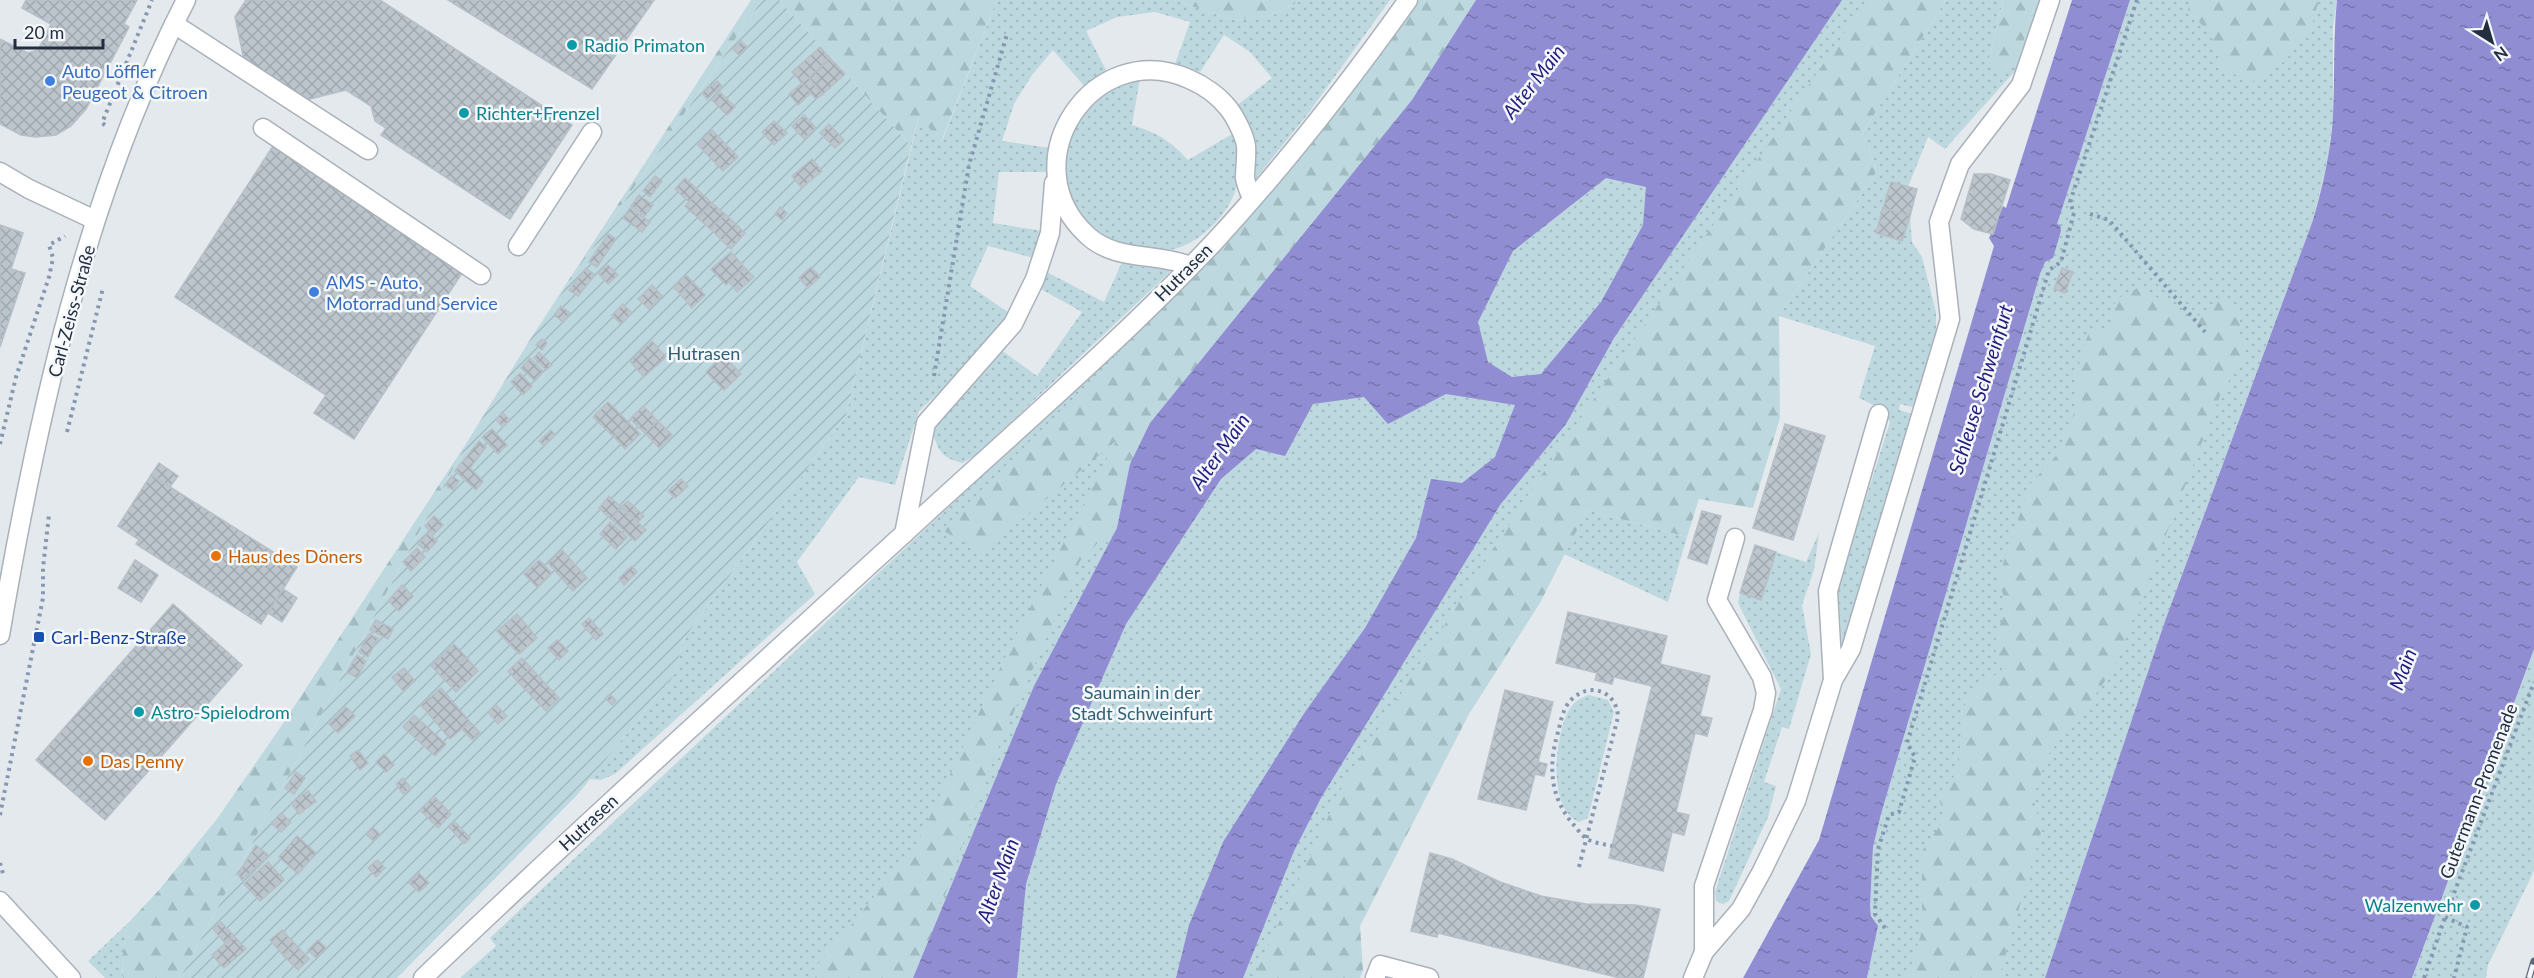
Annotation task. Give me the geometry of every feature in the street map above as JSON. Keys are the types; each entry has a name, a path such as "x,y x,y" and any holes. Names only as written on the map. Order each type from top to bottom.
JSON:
{"street":[{"name":"Carl-Zeiss-Straße","path":"0,635 27,479 80,270 95,220 130,124 186,0"},
{"name":"Hutrasen","path":"423,978 601,810 904,534 1190,266 1252,200 1301,142 1408,0"},
{"path":"1693,978 1704,952 1741,909 1796,801 1833,680 1851,649 1950,319 1939,222 1959,164 2021,85 2050,0"},
{"path":"174,24 368,150"},
{"path":"904,534 926,423 1013,324 1035,279 1050,233 1058,144 1072,112 1100,85 1136,71 1176,73 1203,85 1229,109 1246,144 1245,180 1252,200"},
{"path":"263,128 481,275"},
{"path":"518,246 592,132"},
{"path":"0,172 29,189 95,220"},
{"path":"1055,176 1064,204 1088,236 1109,250 1136,257 1175,260 1190,266"},
{"path":"1833,680 1828,591 1879,414"},
{"path":"1704,952 1704,886 1763,710 1766,693 1762,677 1717,600 1735,538"},
{"path":"0,901 71,978"},
{"path":"1375,978 1380,965 1429,978"}],"path":[{"path":"102,123 152,0"},
{"path":"1885,928 1875,914 1878,849 1889,815 1899,812 1915,757 1907,743 2049,270 2061,262 2074,213 2070,202 2137,0"},
{"path":"934,380 969,165 1007,34"},
{"path":"2090,214 2109,220 2205,332"},
{"path":"0,444 16,377 49,277 53,258 49,245 95,220"},
{"path":"64,443 106,278"},
{"path":"0,815 43,598 43,568 49,513"},
{"name":"Gutermann-Promenade","path":"2424,978 2534,682"},
{"path":"1579,867 1586,839 1618,717 1614,699 1606,693 1593,690 1572,698 1565,708 1552,758 1554,788 1560,805 1586,839 1612,846"},
{"path":"2445,917 2467,927 2454,978"}],"green space":[{"path":"751,0 762,0 531,338"},
{"name":"Hutrasen","path":"762,0 779,0 911,146 846,415 683,640 675,674 578,794 397,978 180,978 469,439 531,338"},
{"path":"779,0 997,0 941,142 919,116 911,146"},
{"path":"997,0 1174,0 1233,20 1273,15 1302,0 1390,0 1307,115 1256,178 1254,145 1236,106 1272,78 1250,52 1224,35 1200,72 1175,64 1190,22 1155,12 1117,17 1086,31 1107,72 1085,87 1053,50 1032,75 1014,104 1002,141 1050,148 1049,172 999,172 993,223 1042,231 1034,258 988,246 970,286 1009,313 970,363 919,411 895,485 859,477 797,562 815,594 615,774 601,780 590,779 675,674 683,640 846,415 919,116 942,141"},
{"path":"1174,0 1302,0 1273,15 1233,20"},
{"name":"Saumain in der Stadt Schweinfurt","path":"1419,0 1915,0 1551,547 1317,978 460,978 496,946 490,938 1199,272 1330,121"},
{"path":"1419,0 1502,0 1154,486 1080,561 989,769 945,895 938,906 983,876 959,978 806,978 919,840 1010,647 1116,441 982,553 942,530 1199,272 1330,121"},
{"path":"1867,0 1946,0 1863,132 1877,171 1779,316 1780,418 1753,508 1699,499 1687,537 1587,510 1540,603 1469,714 1360,926 1363,970 1360,978 1253,978 1344,783 1517,511"},
{"path":"1946,0 2003,0 1989,59 2020,53 2036,0 2042,0 2024,55 2015,71 1945,149 1928,137 1908,187 1891,182 1876,233 1902,241 1910,216 1912,242 1922,257 1936,312 1936,335 1916,408 1900,404 1899,410 1913,414 1842,646 1838,587 1890,422 1882,409 1859,398 1875,346 1779,316 1877,171 1863,132"},
{"path":"2003,0 2036,0 2020,53 2008,71 1996,69 1989,59"},
{"path":"2130,0 2337,0 2333,28 2333,115 2328,159 2313,220 2165,621 2045,978 1867,978 1878,927 1871,915 1870,907 1873,847 1881,814 2040,274"},
{"path":"2190,0 2319,0 2311,28 2285,61 2249,84 2222,66 2211,34 2188,11"},
{"path":"1140,78 1132,125 1163,138 1188,160 1234,133 1239,173 1234,195 1210,228 1181,247 1151,252 1122,245 1097,230 1077,207 1066,179 1066,149 1080,118 1104,93"},
{"path":"1122,262 1172,270 976,455 962,463 943,454 933,435 942,414 1001,350 1037,376 1082,312 1039,288 1047,272 1104,302"},
{"path":"2139,287 2170,305 2187,324 2225,296 2240,312 2240,338 2246,356 2222,391 2114,668 2084,711 2047,756 2033,799 2042,829 1999,978 1907,978 1922,931 1922,851 1943,821 1939,793 1958,772 1963,707 1981,685 2002,670 1994,646 2006,603 1998,579 2030,484 2056,456 2074,413 2080,357 2090,329 2113,329 2115,300"},
{"path":"469,439 180,978 123,978 122,957 128,923 159,890 217,819 282,725"},
{"path":"1587,510 1687,537 1668,602 1564,554"},
{"path":"1819,533 1814,570 1802,605 1811,654 1789,729 1782,727 1764,782 1776,786 1768,817 1729,901 1723,904 1716,901 1715,892 1781,689 1738,603 1740,593 1761,599 1776,552 1806,562"},
{"path":"2534,649 2534,871 2488,965 2486,978 2412,978"},
{"path":"1589,695 1608,700 1614,712 1588,818 1579,822 1569,814 1562,802 1556,769 1560,734 1565,719 1574,703"},
{"path":"128,923 122,957 123,978 105,978 88,961"}],"water":[{"name":"Alter Main","path":"1476,0 1842,0 1614,338 1566,424 1500,505 1321,798 1294,851 1243,978 1176,978 1189,925 1223,842 1305,712 1365,628 1416,538 1431,479 1462,483 1495,457 1515,405 1446,394 1388,424 1364,397 1313,404 1285,456 1256,449 1221,479 1126,624 1056,784 1026,884 1017,978 913,978 1034,686 1117,528 1130,464 1150,423 1412,100","holes":["1606,178 1646,187 1643,225 1601,302 1541,374 1512,377 1488,362 1478,322 1513,251"]},
{"name":"Schleuse Schweinfurt","path":"2072,0 2130,0 2057,224 2060,225 2061,231 2053,258 2045,262 2040,274 1881,814 1873,847 1870,907 1871,916 1878,926 1867,978 1743,978 1819,840 1994,246 1989,238 2003,206 2006,208"},
{"name":"Main","path":"2337,0 2534,0 2534,649 2412,978 2045,978 2165,621 2313,220 2326,168 2332,128"}],"building":[{"name":"Auto Löffler Peugeot & Citroen","path":"26,0 137,0 124,24 129,27 86,109 71,126 56,135 36,137 21,135 0,124 0,39 28,53 38,50 51,24 22,8"},
{"name":"Richter+Frenzel","path":"246,0 380,0 572,125 510,219 381,135 386,128 375,121 371,106 346,90 306,100 244,60 235,17"},
{"name":"Radio Primaton","path":"448,0 654,0 592,89"},
{"path":"741,41 747,47 739,55 733,49"},
{"path":"820,47 830,58 809,78 823,94 816,99 792,72"},
{"path":"830,58 845,74 823,94 809,78"},
{"path":"717,81 722,86 707,99 702,93"},
{"path":"802,83 811,93 798,105 789,94"},
{"path":"720,92 735,107 727,115 712,100"},
{"path":"804,115 816,128 804,139 792,126"},
{"path":"774,121 787,133 774,145 762,132"},
{"path":"829,124 844,140 835,148 820,133"},
{"path":"712,130 738,157 723,171 697,144"},
{"name":"AMS - Auto, Motorrad und Service","path":"273,146 464,270 354,439 314,413 326,395 175,297"},
{"path":"812,159 822,171 802,188 792,176"},
{"path":"1974,174 1991,174 2010,180 1993,234 1974,229 1961,219"},
{"path":"655,176 662,181 650,197 643,191"},
{"path":"685,178 699,191 689,202 675,189"},
{"path":"1891,182 1917,189 1910,216 1883,208"},
{"path":"699,191 712,203 698,218 685,206"},
{"path":"639,195 653,205 645,216 631,206"},
{"path":"712,203 725,214 710,229 698,218"},
{"path":"780,207 787,213 782,220 775,214"},
{"path":"630,208 650,222 642,232 623,218"},
{"path":"1883,208 1910,216 1902,241 1876,233"},
{"path":"725,214 745,233 731,249 710,229"},
{"path":"0,225 23,233 11,269 25,273 0,347"},
{"path":"608,234 616,239 597,267 589,262"},
{"path":"731,252 745,268 726,285 711,269"},
{"path":"608,265 618,275 608,284 598,273"},
{"path":"811,267 820,277 808,288 799,278"},
{"path":"586,268 595,275 578,296 569,290"},
{"path":"745,268 754,277 737,292 729,282"},
{"path":"2062,268 2073,272 2065,293 2054,289"},
{"path":"686,275 693,282 680,294 673,287"},
{"path":"693,282 705,295 692,308 680,294"},
{"path":"652,285 662,296 649,309 638,299"},
{"path":"623,304 632,313 621,324 612,315"},
{"path":"561,306 570,313 563,322 554,315"},
{"path":"542,339 547,343 542,350 536,345"},
{"path":"652,341 666,357 644,377 630,361"},
{"path":"539,352 552,365 546,370 534,358"},
{"path":"723,355 741,374 724,390 706,372"},
{"path":"530,358 543,371 535,381 521,368"},
{"path":"520,373 532,386 523,395 511,382"},
{"path":"608,402 629,423 614,437 593,417"},
{"path":"643,406 658,421 645,433 630,419"},
{"path":"502,412 510,420 503,427 496,420"},
{"path":"658,421 672,435 659,448 645,433"},
{"path":"629,423 640,434 625,449 614,437"},
{"path":"1785,424 1825,436 1793,540 1753,528"},
{"path":"492,429 507,445 498,454 482,437"},
{"path":"551,430 555,435 544,446 539,441"},
{"path":"479,441 486,447 470,468 483,481 476,490 455,471"},
{"path":"159,463 178,476 170,487 151,475"},
{"name":"Haus des Döners","path":"151,475 297,567 261,624 136,544 139,540 118,526"},
{"path":"452,476 459,481 453,490 445,485"},
{"path":"681,479 688,486 675,498 668,491"},
{"path":"609,496 621,507 611,519 599,508"},
{"path":"628,501 644,516 638,522 621,507"},
{"path":"621,507 646,530 635,541 611,519"},
{"path":"1702,511 1721,516 1707,564 1688,558"},
{"path":"434,516 443,525 432,536 437,541 427,552 418,544 430,531 425,526"},
{"path":"610,522 627,537 616,549 600,534"},
{"path":"1755,545 1776,552 1761,600 1740,593"},
{"path":"417,548 425,557 411,571 403,562"},
{"path":"562,550 587,578 573,591 548,563"},
{"path":"135,560 158,575 141,602 118,588"},
{"path":"539,560 552,573 537,587 524,574"},
{"path":"632,566 637,572 624,585 619,578"},
{"path":"402,585 413,596 399,611 388,601"},
{"path":"283,589 297,598 282,622 268,613"},
{"name":"Astro-Spielodrom","path":"173,604 242,665 105,820 36,760"},
{"path":"1568,612 1667,636 1660,664 1710,676 1700,716 1712,718 1707,736 1695,733 1676,812 1689,815 1684,835 1672,832 1663,871 1609,858 1652,686 1614,677 1612,684 1595,680 1597,673 1556,663"},
{"path":"517,614 528,627 509,644 497,631"},
{"path":"589,618 603,634 596,640 582,624"},
{"path":"376,620 393,629 388,639 370,630"},
{"path":"528,627 537,638 519,654 509,644"},
{"path":"369,634 378,638 368,657 359,652"},
{"path":"557,640 568,651 559,660 548,648"},
{"path":"454,644 466,657 443,678 431,666"},
{"path":"357,655 366,661 357,678 347,672"},
{"path":"466,657 478,671 456,692 443,678"},
{"path":"522,658 531,668 517,681 508,671"},
{"path":"404,668 415,681 403,691 392,677"},
{"path":"531,668 559,698 546,711 517,681"},
{"path":"441,688 470,722 450,739 421,705"},
{"path":"1505,690 1553,702 1538,762 1547,764 1544,776 1535,774 1526,810 1478,799"},
{"path":"610,694 616,701 612,705 605,698"},
{"path":"496,705 507,716 498,724 488,712"},
{"path":"346,707 355,716 338,733 329,724"},
{"path":"414,715 446,744 435,756 403,727"},
{"path":"470,722 480,733 472,740 462,729"},
{"path":"358,750 368,763 360,770 350,756"},
{"path":"384,754 394,765 386,772 376,762"},
{"path":"296,772 305,778 294,794 285,788"},
{"path":"403,778 411,788 403,794 396,784"},
{"path":"308,791 316,801 299,814 291,803"},
{"path":"434,796 451,814 438,828 420,810"},
{"path":"281,813 291,822 281,832 271,823"},
{"path":"455,822 470,838 464,844 449,827"},
{"path":"372,827 380,834 373,841 366,834"},
{"path":"297,836 316,853 298,874 279,857"},
{"path":"256,845 269,856 242,880 238,874"},
{"path":"1430,853 1452,859 1500,882 1541,896 1586,904 1635,905 1660,909 1643,978 1620,978 1438,933 1437,937 1411,931"},
{"path":"377,860 385,868 376,877 368,868"},
{"path":"268,862 284,880 260,901 244,884"},
{"path":"419,873 429,883 419,892 409,883"},
{"path":"221,922 234,936 225,943 213,929"},
{"path":"282,930 295,944 283,955 270,940"},
{"path":"234,936 246,949 224,968 212,955"},
{"path":"318,940 326,948 316,958 308,950"},
{"path":"295,944 309,959 298,970 283,955"}],"railway":[{"path":"2529,978 2534,961"}],"place":[{"name":"Radio Primaton","path":"572,45"},
{"name":"Auto Löffler Peugeot & Citroen","path":"50,81"},
{"name":"Richter+Frenzel","path":"464,113"},
{"name":"AMS - Auto, Motorrad und Service","path":"314,292"},
{"name":"Haus des Döners","path":"216,556"},
{"name":"Carl-Benz-Straße","path":"39,637"},
{"name":"Astro-Spielodrom","path":"139,712"},
{"name":"Das Penny","path":"88,761"},
{"name":"Walzenwehr","path":"2475,905"}]}
